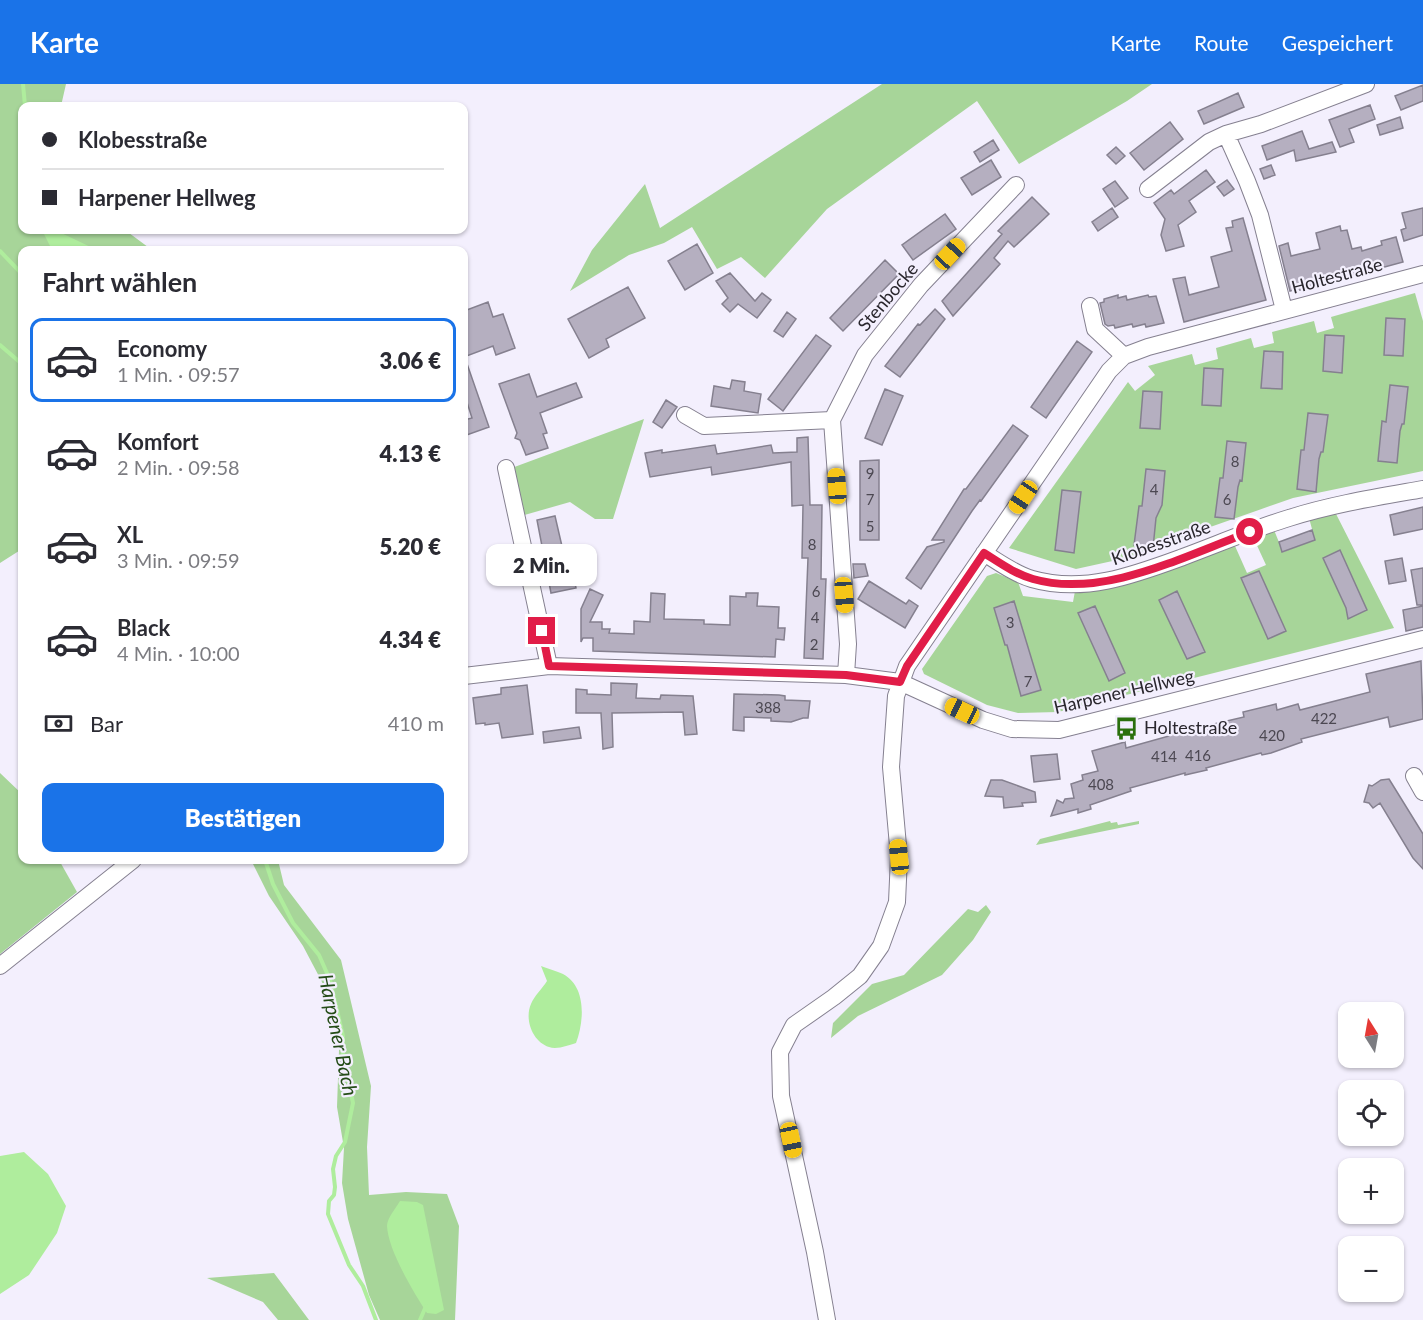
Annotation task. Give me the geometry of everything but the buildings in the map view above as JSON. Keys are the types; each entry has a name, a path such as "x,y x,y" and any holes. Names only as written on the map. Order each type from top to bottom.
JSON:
{"street":[{"path":"1148,189 1209,142 1226,134 1261,124 1341,88 1366,84"},
{"path":"1226,134 1260,215 1284,310"},
{"name":"Stenbocke","path":"832,420 865,355 921,285 1016,185"},
{"name":"Holtestraße","path":"827,1320 815,1252 781,1096 780,1052 794,1025 860,976 881,946 897,902 899,857 891,767 896,696 907,666 1109,371 1124,356 1132,351 1423,274"},
{"path":"1090,306 1095,329 1124,356"},
{"path":"686,415 704,426 832,420 847,639 846,675"},
{"path":"506,468 549,666"},
{"name":"Klobesstraße","path":"984,553 1009,569 1033,579 1075,584 1110,582 1290,518 1371,498 1423,489"},
{"name":"Harpener Hellweg","path":"468,676 549,666 846,675 900,682 983,720 1012,729 1059,730 1423,639"},
{"path":"1414,776 1423,792"},
{"path":"0,966 128,864"}],"shaded area":[{"path":"0,84 66,84 62,102 18,102 18,234 130,234 147,246 18,246 18,552 0,563"},
{"path":"882,84 1152,84 1019,164 977,101 827,209 765,278 741,257 717,269 692,227 664,243 629,255 570,291 592,250 645,184 660,228"},
{"path":"44,234 63,234 89,246 50,246"},
{"path":"1415,293 1423,321 1423,471 1293,498 1196,532 1149,553 1076,569 1009,548 1128,382 1135,391 1155,375 1148,366 1192,354 1195,365 1218,359 1216,348 1251,338 1254,348 1274,343 1272,332 1314,321 1317,333 1334,328 1331,317"},
{"path":"644,419 613,519 595,519 570,502 521,516 509,469"},
{"path":"1334,510 1394,628 1058,712 1018,713 987,705 924,674 922,669 987,576 996,573 1018,582 1023,596 1073,602 1075,591 1122,586 1235,546 1247,573 1266,565 1254,539 1274,530 1283,552 1315,540 1309,518"},
{"path":"0,773 18,790 18,864 61,864 77,892 0,954"},
{"path":"1110,821 1111,823 1117,822 1118,825 1139,821 1139,824 1036,845 1040,839"},
{"path":"253,864 279,864 284,885 341,960 371,1086 367,1147 369,1195 406,1192 447,1194 459,1226 455,1320 380,1320 369,1295 348,1219 342,1183 344,1148 337,1107 339,1050 322,982 303,946 269,896"},
{"path":"986,905 991,912 973,940 942,975 858,1016 831,1038 833,1023 872,984 904,975 968,909 978,912"},
{"path":"541,966 563,974 576,987 580,996 582,1015 576,1043 552,1048 538,1040 531,1030 529,1010 534,998 547,981"},
{"path":"24,1152 48,1174 66,1206 57,1233 29,1275 0,1294 0,1156"},
{"path":"400,1201 417,1202 423,1205 444,1310 436,1314 427,1313 415,1294 388,1236 387,1223"},
{"path":"274,1273 309,1320 278,1320 263,1302 207,1278"}],"waterway":[{"path":"23,84 25,102"},
{"path":"0,251 18,270"},
{"name":"Harpener Bach","path":"0,345 18,361"},
{"name":"Harpener Bach","path":"266,864 273,884 293,923 319,955 330,980 343,1036 343,1054 353,1103 345,1142 336,1156 333,1169 335,1187 334,1195 329,1201 328,1214 349,1265 363,1286 376,1320"},
{"path":"420,1320 426,1306"}],"place":[{"name":"Holtestraße","path":"1126,728"}],"route":[{"path":"542,631 549,666 846,675 900,682 907,666 984,553 1009,569 1033,579 1053,583 1086,584 1110,582 1250,532"}]}
